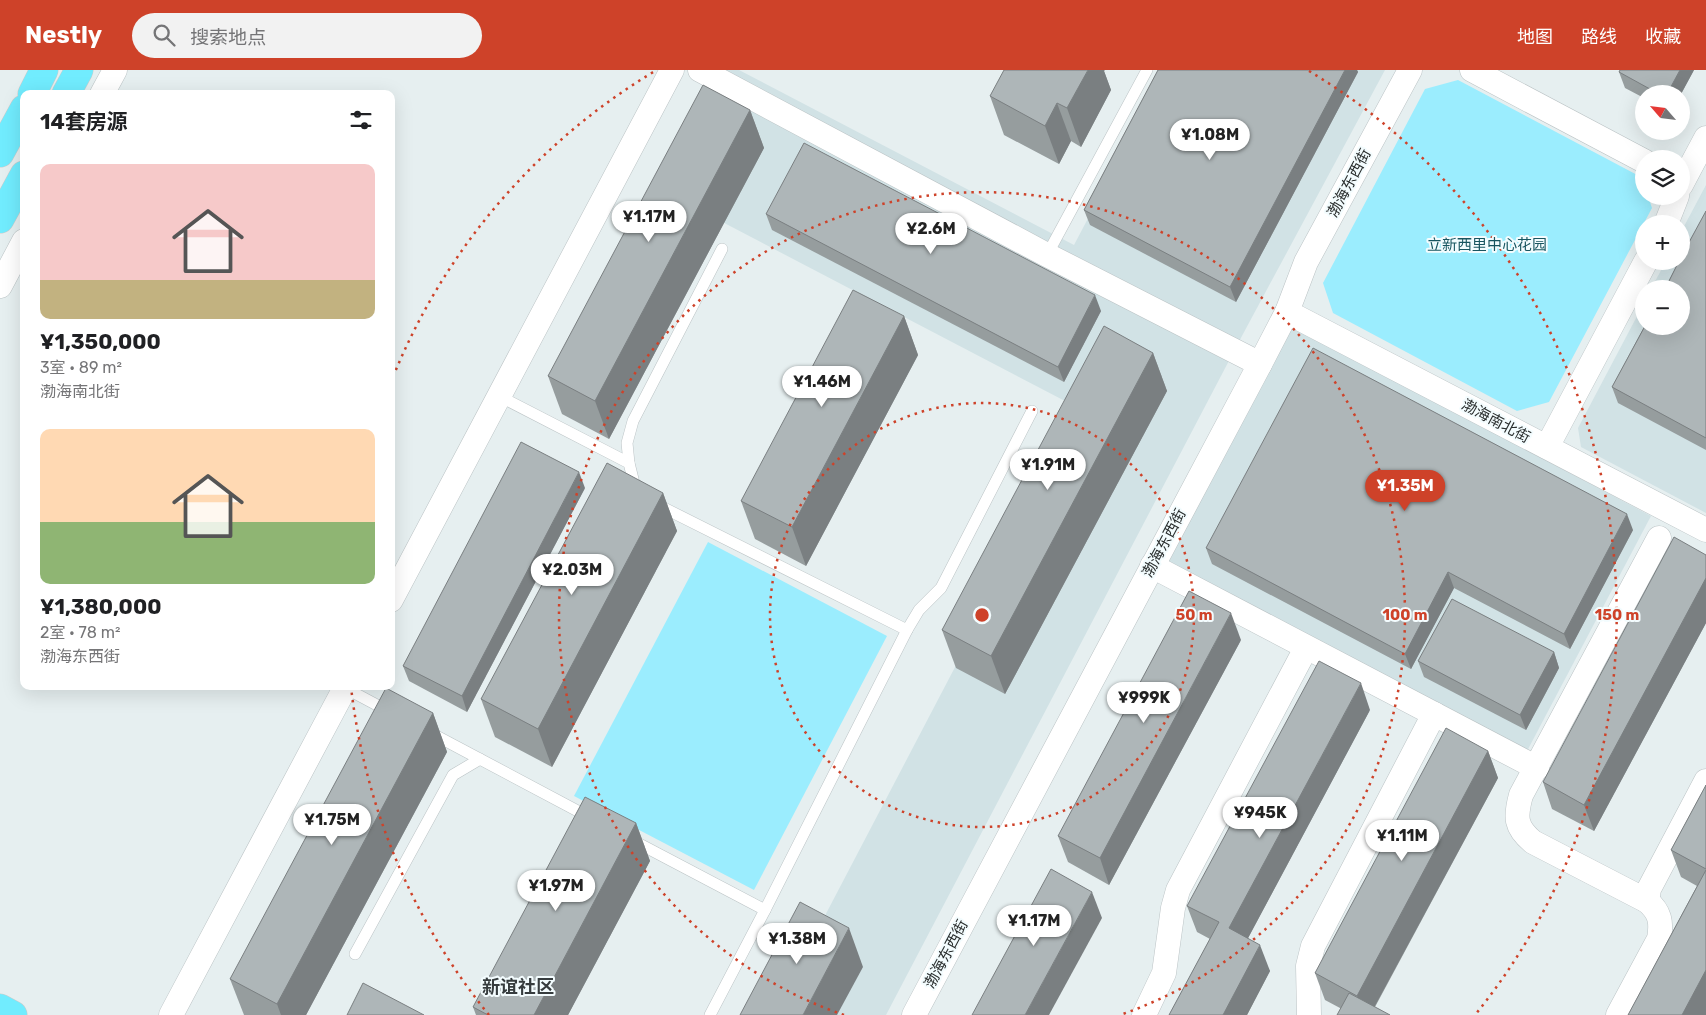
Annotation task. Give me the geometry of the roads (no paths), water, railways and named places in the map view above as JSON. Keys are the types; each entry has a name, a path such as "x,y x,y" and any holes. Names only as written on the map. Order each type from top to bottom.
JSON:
{"main road":[{"path":"34,90 44,70"},
{"path":"68,90 79,70"},
{"path":"0,153 20,116"},
{"path":"0,220 20,182"},
{"path":"0,1008 13,1015"}],"street":[{"path":"104,90 115,70"},
{"path":"395,592 672,70"},
{"path":"700,70 1047,255 1260,364"},
{"name":"渤海东西街","path":"914,1015 1260,364 1287,312 1306,262 1410,70"},
{"path":"1472,70 1635,156"},
{"path":"1690,168 1706,138"},
{"path":"0,286 20,248"},
{"path":"1547,447 1641,270"},
{"name":"渤海南北街","path":"1287,312 1706,530"},
{"path":"1618,1015 1659,939 1661,926 1656,909 1646,901 1533,842 1523,834 1517,823 1517,810 1521,795 1660,538"},
{"path":"1152,566 1537,768"},
{"path":"1144,1015 1164,973 1173,908 1178,890 1306,648"},
{"path":"171,1015 343,690"},
{"path":"1309,1015 1308,966 1312,946 1434,714"},
{"path":"1646,901 1649,889 1706,781"}],"lane":[{"path":"1047,255 1147,70"},
{"path":"722,250 633,421 627,443 634,483 656,504 907,630"},
{"path":"499,396 629,463"},
{"path":"710,1015 766,910 907,630 918,610 941,588 1032,411"},
{"path":"351,690 404,719"},
{"path":"421,728 601,823"},
{"path":"355,954 453,775 480,759"},
{"path":"618,832 766,910"}],"district":[{"name":"新谊社区","path":"518,987"}],"park label":[{"name":"立新西里中心花园","path":"1487,245"}]}
